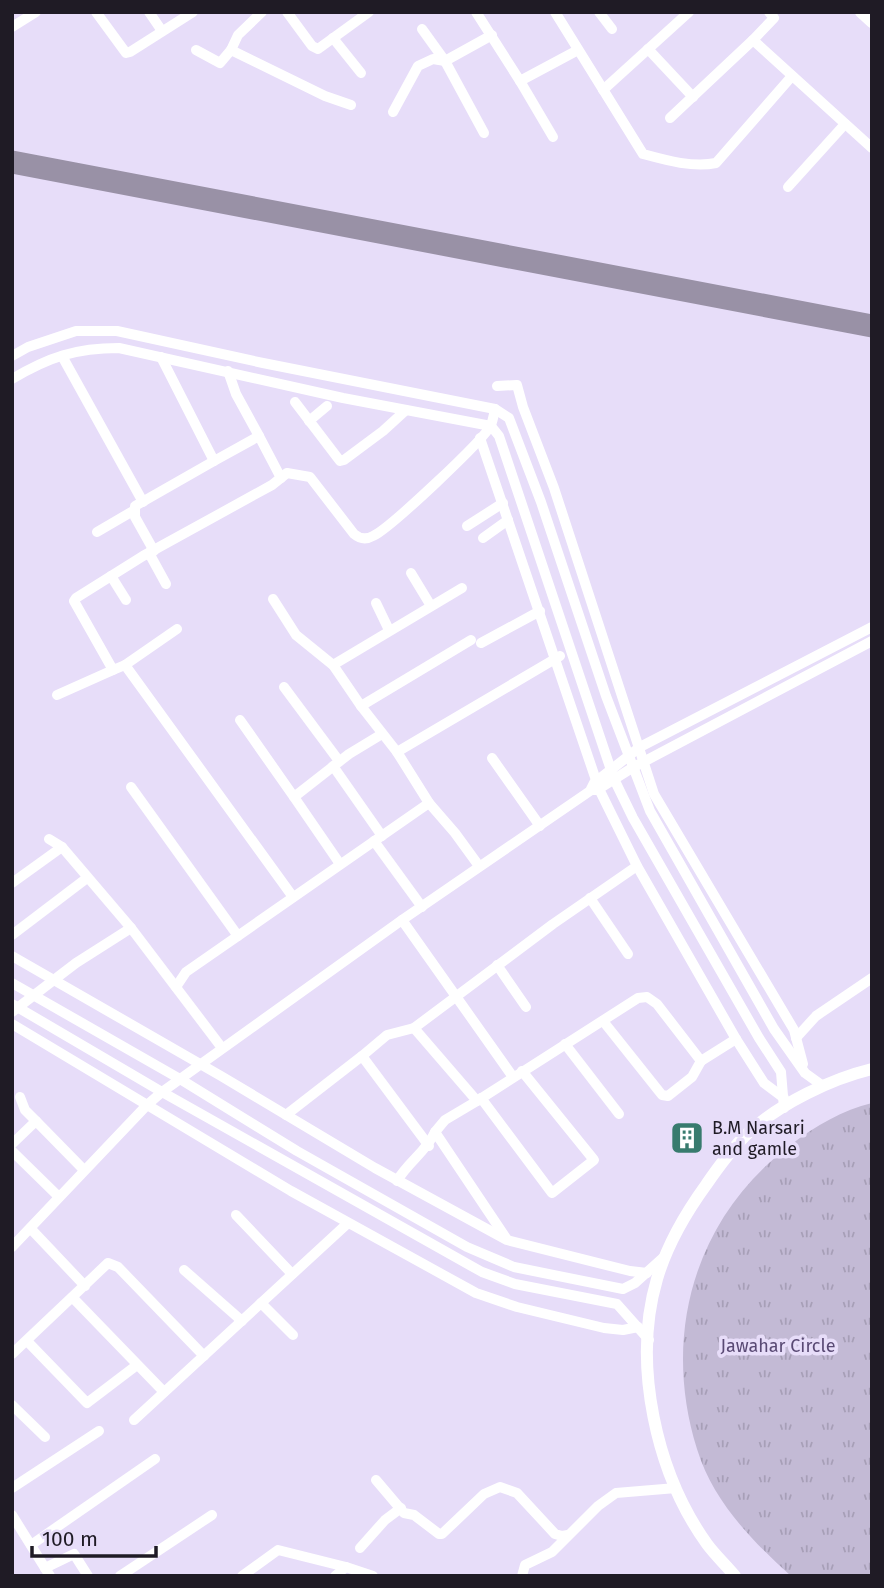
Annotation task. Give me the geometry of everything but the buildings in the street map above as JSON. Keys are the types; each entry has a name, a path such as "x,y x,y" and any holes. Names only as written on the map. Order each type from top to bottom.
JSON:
{"main road":[{"path":"861,12 872,22"},
{"path":"735,1576 707,1544 676,1488 661,1451 650,1407 650,1311 657,1278 681,1221 720,1164 750,1131 784,1103 850,1074 872,1069"}],"street":[{"path":"12,27 36,12"},
{"path":"96,12 126,52 193,12"},
{"path":"149,12 162,31"},
{"path":"287,12 312,46 318,49 369,12"},
{"path":"476,12 553,137"},
{"path":"555,12 643,154 704,166 716,163 792,76"},
{"path":"599,12 612,29"},
{"path":"670,118 774,18 769,12"},
{"path":"196,50 220,63 231,50 238,35 258,13"},
{"path":"603,90 682,14"},
{"path":"422,29 445,61 484,132"},
{"path":"393,112 418,66 433,59 445,61 492,35"},
{"path":"333,38 361,73"},
{"path":"753,40 872,148"},
{"path":"648,49 692,97"},
{"path":"231,50 325,96 351,105"},
{"path":"520,81 578,50"},
{"path":"788,187 845,124"},
{"path":"12,356 28,347 76,331 117,331 495,409 509,418 541,502 627,756 650,811 774,1029 805,1073 823,1086"},
{"path":"12,379 40,363 62,356 90,348 119,348 491,426 499,436 612,775 633,818 745,1015 781,1072 784,1103"},
{"path":"62,356 143,502"},
{"path":"161,357 214,461"},
{"path":"228,371 236,394 281,478"},
{"path":"497,386 517,385 654,794 794,1030 805,1073"},
{"path":"295,402 340,461 383,431 406,410"},
{"path":"309,421 327,406"},
{"path":"113,670 74,601 76,598 288,473 310,477 354,534 359,538 370,538 419,498 480,438 491,426 495,409"},
{"path":"97,532 133,511 135,506 259,436"},
{"path":"480,438 556,658 595,787 736,1039 764,1083 784,1103"},
{"path":"467,526 503,503"},
{"path":"133,511 166,584"},
{"path":"484,538 509,520"},
{"path":"411,573 430,606"},
{"path":"111,576 126,600"},
{"path":"333,664 462,588"},
{"path":"273,599 296,635 333,664 397,752 429,803 479,866"},
{"path":"376,603 389,630"},
{"path":"361,706 476,642 540,611"},
{"path":"612,775 627,756 640,747 872,627"},
{"path":"57,695 125,665 177,629"},
{"path":"12,1247 162,1092 402,920 612,775 632,768 872,641"},
{"path":"397,752 571,649"},
{"path":"125,665 293,897"},
{"path":"284,687 336,764 378,838 422,907"},
{"path":"240,720 340,864"},
{"path":"294,797 336,764 382,734"},
{"path":"492,758 540,826"},
{"path":"131,787 238,936"},
{"path":"176,987 186,972 429,803"},
{"path":"49,839 61,847 131,928 222,1048"},
{"path":"12,883 61,847"},
{"path":"286,1115 387,1035 414,1028 497,965 637,866"},
{"path":"12,935 87,878"},
{"path":"590,898 628,954"},
{"path":"402,920 456,996 517,1074 594,1160 552,1193 479,1099 414,1028"},
{"path":"131,928 76,963 14,1008 481,1272 515,1284 617,1304 649,1339"},
{"path":"12,956 397,1181 507,1240 647,1273"},
{"path":"497,965 526,1007"},
{"path":"796,1038 816,1016 872,978"},
{"path":"12,983 180,1079 297,1151 455,1240 514,1267 622,1289 635,1283 667,1254"},
{"path":"397,1181 411,1161 429,1146 435,1132 445,1120 638,998 647,997 657,1004 701,1061"},
{"path":"603,1021 662,1095 668,1096 692,1077 701,1061 736,1039"},
{"path":"12,1024 348,1223 476,1293 517,1307 604,1328 623,1331 638,1327"},
{"path":"565,1044 619,1114"},
{"path":"362,1056 429,1146"},
{"path":"20,1097 25,1111 84,1170"},
{"path":"12,1144 36,1121"},
{"path":"435,1132 507,1240"},
{"path":"12,1151 59,1197"},
{"path":"236,1215 292,1274"},
{"path":"134,1420 348,1223"},
{"path":"31,1229 85,1286"},
{"path":"12,1354 108,1262 118,1267 204,1356"},
{"path":"184,1270 242,1321"},
{"path":"73,1298 164,1392"},
{"path":"261,1303 293,1335"},
{"path":"27,1341 88,1403 137,1365"},
{"path":"12,1405 45,1437"},
{"path":"12,1488 99,1431"},
{"path":"31,1545 155,1459"},
{"path":"376,1480 404,1513 414,1516 442,1534 484,1494 500,1487 517,1493 555,1534 568,1535"},
{"path":"522,1576 525,1565 552,1552 598,1506 616,1493 676,1488"},
{"path":"360,1548 384,1520 401,1508"},
{"path":"12,1514 47,1572 74,1554 88,1576"},
{"path":"120,1576 212,1515"},
{"path":"242,1576 278,1550 373,1576"},
{"path":"335,1576 346,1567"}],"green space":[{"name":"Jawahar Circle","path":"872,1103 872,1576 791,1576 735,1518 723,1503 704,1468 687,1406 683,1363 686,1321 695,1280 710,1242 731,1206 759,1173 792,1144 820,1125 840,1114"}],"taxiway":[{"path":"12,162 872,326"}],"place":[{"name":"B.M Narsari and gamle","path":"687,1138"}]}
